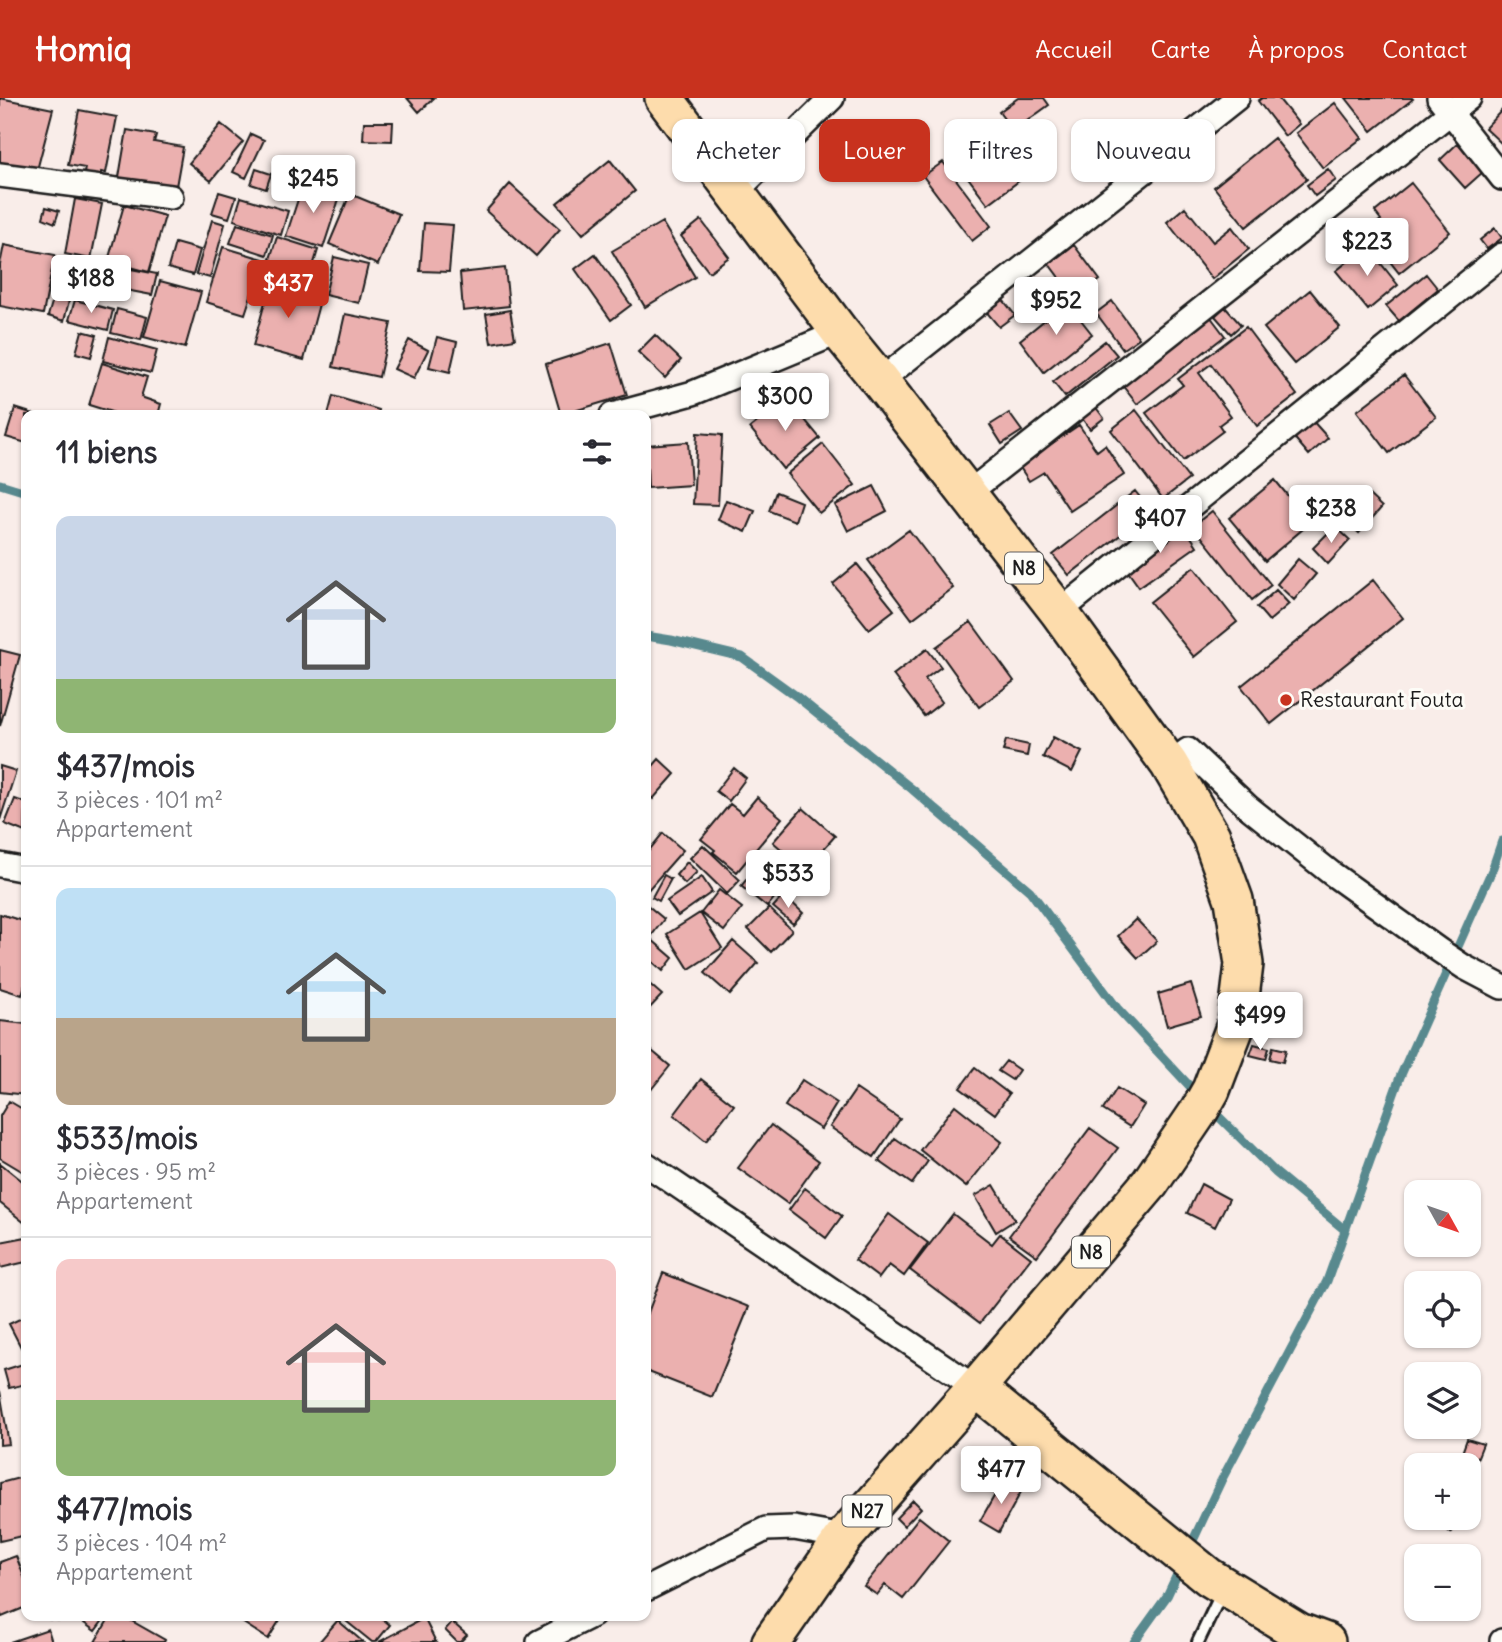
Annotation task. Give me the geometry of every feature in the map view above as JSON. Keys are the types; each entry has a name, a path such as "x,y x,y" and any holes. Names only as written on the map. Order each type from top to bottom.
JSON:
{"main road":[{"name":"N8","path":"664,98 840,332 1059,612 1169,764 1211,836 1234,900 1244,964 1237,1022 1205,1101 1150,1183 976,1388"},
{"name":"N27","path":"771,1642 844,1537 976,1388"},
{"path":"976,1388 1217,1582 1307,1639"}],"street":[{"path":"736,192 832,98"},
{"path":"880,381 1237,98"},
{"path":"967,494 1445,105 1469,98"},
{"path":"1445,105 1502,178"},
{"path":"0,175 171,197"},
{"path":"1059,612 1502,255"},
{"path":"630,410 693,393 840,332"},
{"path":"1169,764 1188,750 1248,807 1331,873 1440,951 1502,987"},
{"path":"0,865 21,869"},
{"path":"651,1167 976,1388"},
{"path":"651,1586 766,1529 794,1528 844,1537"},
{"path":"539,1642 581,1621"}],"lane":[{"path":"1198,1642 1217,1582"}],"building":[{"path":"0,98 53,109 36,174 0,165"},
{"path":"407,98 434,98 419,112"},
{"path":"1018,98 1044,98 1049,105 1030,119 1004,119 999,112"},
{"path":"1262,98 1278,98 1299,124 1285,136 1258,101"},
{"path":"1346,98 1412,98 1413,99 1372,131"},
{"path":"1335,103 1362,138 1323,168 1296,133"},
{"path":"79,110 117,117 106,173 101,172 99,186 82,182 85,168 68,165"},
{"path":"1502,110 1502,144 1485,128"},
{"path":"364,122 393,122 392,141 363,140"},
{"path":"221,124 243,142 211,181 189,163"},
{"path":"127,130 156,135 154,142 183,147 175,192 118,183"},
{"path":"251,134 264,140 246,178 233,172"},
{"path":"1274,138 1307,179 1246,227 1214,187"},
{"path":"1458,143 1483,172 1465,188 1440,160"},
{"path":"289,158 308,166 303,178 284,170"},
{"path":"610,160 635,191 583,234 557,203"},
{"path":"943,162 944,182 958,182 991,226 972,241 928,182 930,182 930,171"},
{"path":"313,164 352,179 347,192 308,177"},
{"path":"256,169 271,174 266,189 251,184"},
{"path":"1328,169 1336,180 1315,196 1307,185"},
{"path":"304,181 341,193 323,248 286,236"},
{"path":"971,182 1018,182 988,204"},
{"path":"1411,183 1450,232 1399,273 1366,231 1381,220 1375,212"},
{"path":"510,184 560,229 536,256 486,211"},
{"path":"219,192 236,197 229,218 212,213"},
{"path":"350,194 399,214 378,265 329,244"},
{"path":"241,197 288,211 281,235 234,220"},
{"path":"75,199 102,204 91,259 65,254"},
{"path":"124,205 165,216 149,272 108,261"},
{"path":"46,207 59,211 55,223 43,218"},
{"path":"1185,207 1213,242 1232,227 1249,249 1212,279 1167,222"},
{"path":"212,220 225,224 210,278 196,274"},
{"path":"701,220 729,257 709,272 681,236"},
{"path":"662,222 695,277 645,307 612,251"},
{"path":"424,223 453,225 449,272 420,271"},
{"path":"237,224 273,235 267,255 230,243"},
{"path":"1495,228 1502,238 1487,249 1480,240"},
{"path":"277,237 318,250 311,273 289,266 285,277 268,272"},
{"path":"175,243 200,250 193,275 168,268"},
{"path":"4,245 55,255 43,314 0,306 0,265"},
{"path":"1074,245 1100,280 1075,299 1049,264"},
{"path":"1367,246 1398,285 1368,310 1336,271"},
{"path":"223,247 263,259 245,314 206,302"},
{"path":"595,254 631,305 611,320 575,269"},
{"path":"334,257 368,265 359,303 325,295"},
{"path":"99,263 157,274 152,295 94,284"},
{"path":"505,268 509,306 463,311 460,273"},
{"path":"1426,274 1438,289 1399,321 1386,306"},
{"path":"271,280 322,293 304,360 253,346"},
{"path":"160,281 201,292 185,348 144,337"},
{"path":"1310,290 1340,327 1294,364 1264,328"},
{"path":"54,296 69,301 64,321 48,316"},
{"path":"1000,296 1015,315 999,327 984,309"},
{"path":"75,300 113,310 108,330 69,320"},
{"path":"1112,301 1139,338 1123,349 1096,313"},
{"path":"1067,302 1092,334 1044,372 1020,340"},
{"path":"1225,307 1241,325 1231,334 1215,316"},
{"path":"117,309 147,317 141,340 111,333"},
{"path":"510,310 515,339 491,343 486,314"},
{"path":"345,314 391,323 379,377 333,367"},
{"path":"1210,316 1225,336 1137,404 1122,385"},
{"path":"1246,327 1297,395 1257,426 1211,364 1199,373 1231,416 1219,425 1223,431 1183,461 1146,413 1183,385 1178,379"},
{"path":"82,331 97,335 91,357 76,353"},
{"path":"655,335 681,360 665,378 638,352"},
{"path":"109,337 157,350 151,373 103,361"},
{"path":"437,337 457,342 450,372 429,367"},
{"path":"409,340 428,350 414,378 394,369"},
{"path":"1105,341 1117,355 1065,397 1053,382"},
{"path":"611,343 627,395 578,410 560,410 546,364"},
{"path":"102,363 147,377 141,397 161,404 159,410 105,410 89,405"},
{"path":"1404,375 1436,417 1389,453 1357,411"},
{"path":"333,396 379,410 329,410"},
{"path":"787,398 820,438 783,469 750,428"},
{"path":"1094,405 1104,418 1090,429 1080,416"},
{"path":"15,408 21,410 21,442 6,437"},
{"path":"1136,410 1189,479 1163,499 1111,430"},
{"path":"1009,413 1022,431 1002,444 990,425"},
{"path":"1311,419 1328,438 1309,455 1292,435"},
{"path":"1079,425 1097,451 1105,445 1124,475 1070,511 1044,472 1029,481 1019,466"},
{"path":"697,433 722,435 718,505 693,504"},
{"path":"688,442 691,485 651,488 651,445"},
{"path":"823,444 855,485 819,513 787,474"},
{"path":"1275,480 1310,523 1265,561 1229,518"},
{"path":"874,486 887,511 848,531 835,505"},
{"path":"1135,491 1151,511 1069,575 1053,555"},
{"path":"776,492 801,502 795,521 769,511"},
{"path":"1368,494 1382,507 1359,533 1345,520"},
{"path":"726,500 755,511 746,532 718,520"},
{"path":"1212,511 1271,585 1252,600 1193,526"},
{"path":"1181,522 1197,546 1139,587 1122,563"},
{"path":"1335,526 1350,540 1328,564 1313,548"},
{"path":"909,530 953,588 912,619 868,560"},
{"path":"1298,559 1316,574 1294,600 1277,584"},
{"path":"857,564 894,610 869,629 833,584"},
{"path":"1194,567 1237,622 1194,657 1150,602"},
{"path":"1373,580 1403,618 1271,724 1241,686"},
{"path":"1276,590 1289,604 1269,621 1257,607"},
{"path":"971,622 1014,681 979,707 936,647"},
{"path":"927,649 941,667 925,679 942,702 924,716 893,675"},
{"path":"0,650 20,655 0,726"},
{"path":"1053,737 1082,752 1072,772 1043,757"},
{"path":"1006,740 1029,745 1027,756 1003,751"},
{"path":"659,759 675,774 653,799 651,797 651,768"},
{"path":"0,766 16,771 0,820"},
{"path":"734,768 746,778 729,801 716,791"},
{"path":"757,797 782,818 737,872 701,839 730,804 743,814"},
{"path":"15,799 21,801 21,830 5,824"},
{"path":"803,808 835,836 805,870 773,842"},
{"path":"663,833 683,850 651,886 651,848"},
{"path":"703,845 740,880 727,894 690,858"},
{"path":"762,861 787,882 767,907 741,886"},
{"path":"687,862 697,872 685,884 676,875"},
{"path":"664,875 671,879 659,901 652,897"},
{"path":"702,877 712,892 678,916 667,901"},
{"path":"719,890 742,908 724,931 701,913"},
{"path":"784,895 803,913 793,924 773,907"},
{"path":"651,908 664,919 651,934"},
{"path":"769,908 792,930 771,952 748,929"},
{"path":"700,913 722,948 689,969 667,934"},
{"path":"0,914 21,920 21,995 0,988"},
{"path":"1136,919 1157,941 1138,958 1118,936"},
{"path":"651,939 673,958 663,971 651,960"},
{"path":"733,941 758,963 730,995 705,973"},
{"path":"1191,984 1201,1016 1167,1026 1158,994"},
{"path":"651,985 662,995 651,1007"},
{"path":"0,1021 21,1023 21,1094 0,1092"},
{"path":"1254,1044 1269,1048 1266,1059 1250,1055"},
{"path":"1273,1047 1286,1050 1283,1062 1270,1059"},
{"path":"651,1050 670,1066 651,1090"},
{"path":"1006,1061 1019,1070 1012,1080 998,1071"},
{"path":"975,1068 1009,1094 995,1114 960,1088"},
{"path":"701,1079 734,1105 706,1141 674,1115"},
{"path":"802,1080 837,1103 821,1129 785,1106"},
{"path":"1117,1088 1144,1105 1130,1127 1103,1110"},
{"path":"856,1089 900,1119 874,1157 830,1127"},
{"path":"9,1101 21,1108 21,1171 0,1158 0,1116"},
{"path":"955,1105 1002,1142 966,1187 920,1150"},
{"path":"771,1125 819,1161 788,1204 738,1168"},
{"path":"1090,1128 1118,1148 1037,1256 1009,1236"},
{"path":"895,1138 928,1161 912,1184 879,1161"},
{"path":"0,1163 21,1180 21,1220 0,1203"},
{"path":"1201,1184 1229,1199 1215,1227 1187,1213"},
{"path":"994,1185 1015,1220 996,1232 975,1196"},
{"path":"805,1188 842,1216 826,1238 789,1210"},
{"path":"889,1214 928,1243 904,1276 889,1265 879,1278 855,1260"},
{"path":"953,1214 992,1244 1000,1234 1031,1258 980,1323 910,1270"},
{"path":"21,1238 21,1263 0,1268 0,1242"},
{"path":"663,1273 749,1307 712,1397 651,1373 651,1305"},
{"path":"21,1318 21,1347 9,1324"},
{"path":"21,1365 21,1385 9,1388 4,1370"},
{"path":"0,1391 9,1444 0,1445"},
{"path":"1467,1439 1483,1444 1479,1453 1462,1453"},
{"path":"21,1478 21,1536 0,1541 0,1483"},
{"path":"1004,1479 1022,1490 999,1532 980,1521"},
{"path":"913,1500 921,1508 904,1526 896,1518"},
{"path":"919,1517 949,1541 903,1599 885,1585 877,1595 864,1586"},
{"path":"16,1556 21,1569 21,1609 2,1617 0,1613 0,1562"},
{"path":"85,1621 102,1621 95,1631 84,1623"},
{"path":"107,1621 132,1621 165,1640 164,1642 95,1642"},
{"path":"240,1621 279,1621 268,1639"},
{"path":"339,1621 363,1642 319,1642"},
{"path":"346,1621 385,1621 390,1625 376,1642 372,1642"},
{"path":"418,1621 426,1621 436,1642 379,1642"},
{"path":"452,1622 467,1635 460,1642 445,1630"},
{"path":"48,1629 52,1642 10,1642"}],"waterway":[{"path":"0,484 21,490"},
{"path":"651,637 742,657 796,696 912,789 1030,891 1117,1008 1197,1094"},
{"path":"1189,1549 1221,1481 1327,1281 1400,1077 1492,870 1502,841"},
{"path":"1209,1107 1276,1173 1345,1230"},
{"path":"1134,1642 1167,1596 1182,1564"}],"place":[{"name":"Restaurant Fouta","path":"1286,700"}]}
